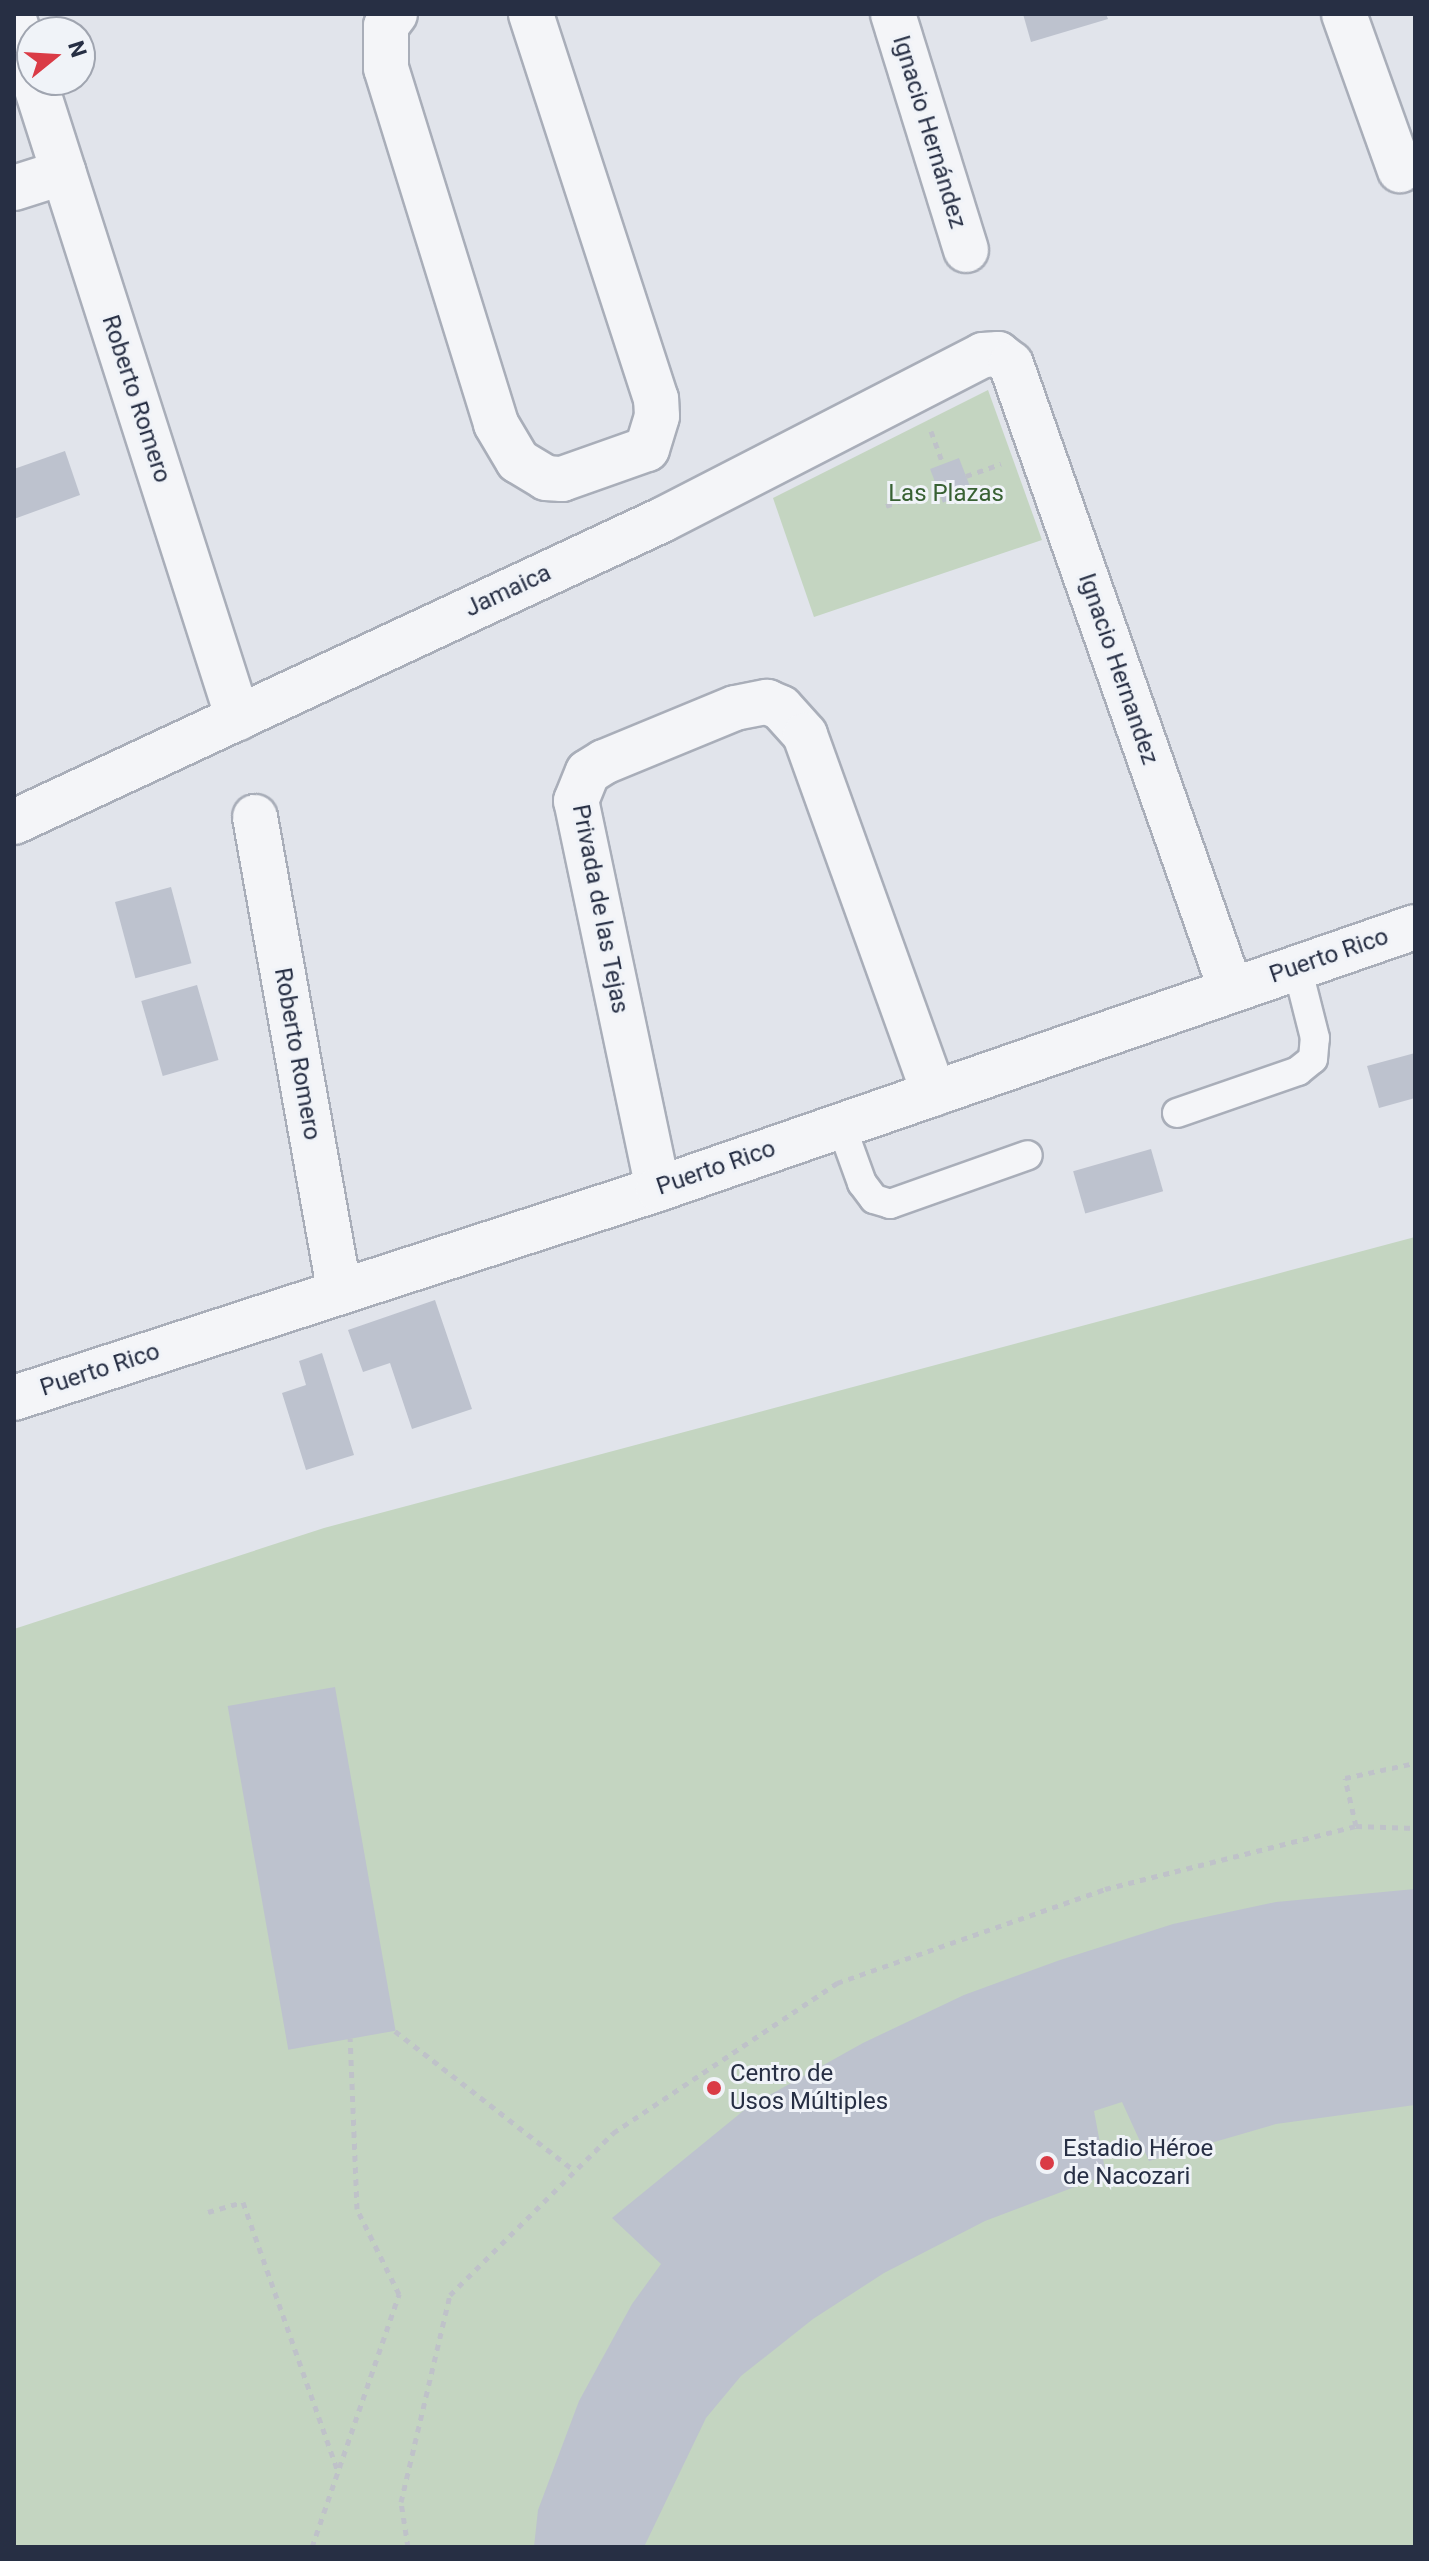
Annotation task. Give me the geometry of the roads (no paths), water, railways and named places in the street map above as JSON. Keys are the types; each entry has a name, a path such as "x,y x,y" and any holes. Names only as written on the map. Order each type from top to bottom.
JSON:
{"street":[{"path":"395,14 386,26 386,68 506,444 518,461 546,478 562,479 647,449 652,437 656,399 531,14"},
{"name":"Ignacio Hernández","path":"893,14 966,250"},
{"path":"1344,14 1400,170"},
{"name":"Roberto Romero","path":"39,96 238,718"},
{"path":"14,188 64,172"},
{"name":"Jamaica","path":"14,822 662,520 983,355 998,354"},
{"name":"Ignacio Hernandez","path":"998,354 1011,364 1231,990"},
{"path":"634,456 662,520"},
{"name":"Privada de las Tejas","path":"658,1189 576,801 588,772 604,762 735,708 767,702 781,708 805,735 934,1093"},
{"name":"Roberto Romero","path":"255,817 339,1290"},
{"name":"Puerto Rico","path":"14,1398 339,1290 658,1189 1414,929"}],"lane":[{"path":"1177,1113 1298,1071 1313,1059 1315,1038 1297,967"},
{"path":"841,1125 862,1183 874,1199 890,1204 1028,1155"}],"place":[{"name":"Centro de Usos Múltiples","path":"714,2088"},
{"name":"Estadio Héroe de Nacozari","path":"1047,2163"}],"park label":[{"name":"Las Plazas","path":"946,494"}]}
